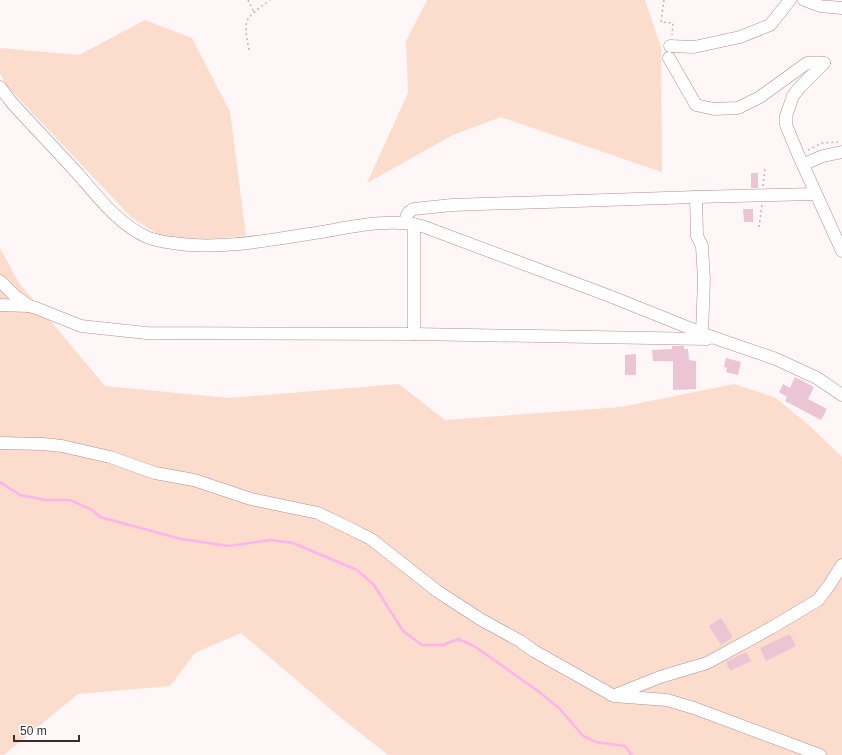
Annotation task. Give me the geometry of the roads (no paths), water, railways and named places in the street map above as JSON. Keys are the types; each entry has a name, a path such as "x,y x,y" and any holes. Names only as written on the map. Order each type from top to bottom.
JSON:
{"street":[{"path":"670,46 694,47 740,37 770,25 790,0"},
{"path":"804,0 820,6 842,8"},
{"path":"669,58 696,105 714,109 738,108 760,97 808,62 824,63 793,96 786,116 786,125 842,251"},
{"path":"0,87 12,103 110,210 139,233 150,239 180,244 216,246 271,240 368,224 389,222 410,223 432,229 746,348 817,378 842,395"},
{"path":"804,164 823,156 842,152"},
{"path":"414,334 410,223 406,215 409,211 414,209 452,205 816,194"},
{"path":"0,305 29,306 81,326 146,333 414,334 707,339 702,246 697,236 696,197"},
{"path":"0,281 15,296 29,306"},
{"path":"0,443 62,446 110,457 155,473 194,480 251,499 318,513 371,539 437,591 480,619 614,696 667,700 694,708 820,755"},
{"path":"614,696 660,677 707,663 771,628 818,600 842,565"}],"waterway":[{"path":"0,482 20,495 46,500 70,500 92,510 100,517 181,539 229,546 270,540 293,543 357,570 374,585 403,631 422,645 443,645 458,639 474,646 538,691 560,709 583,736 596,742 625,746 632,755"}]}
